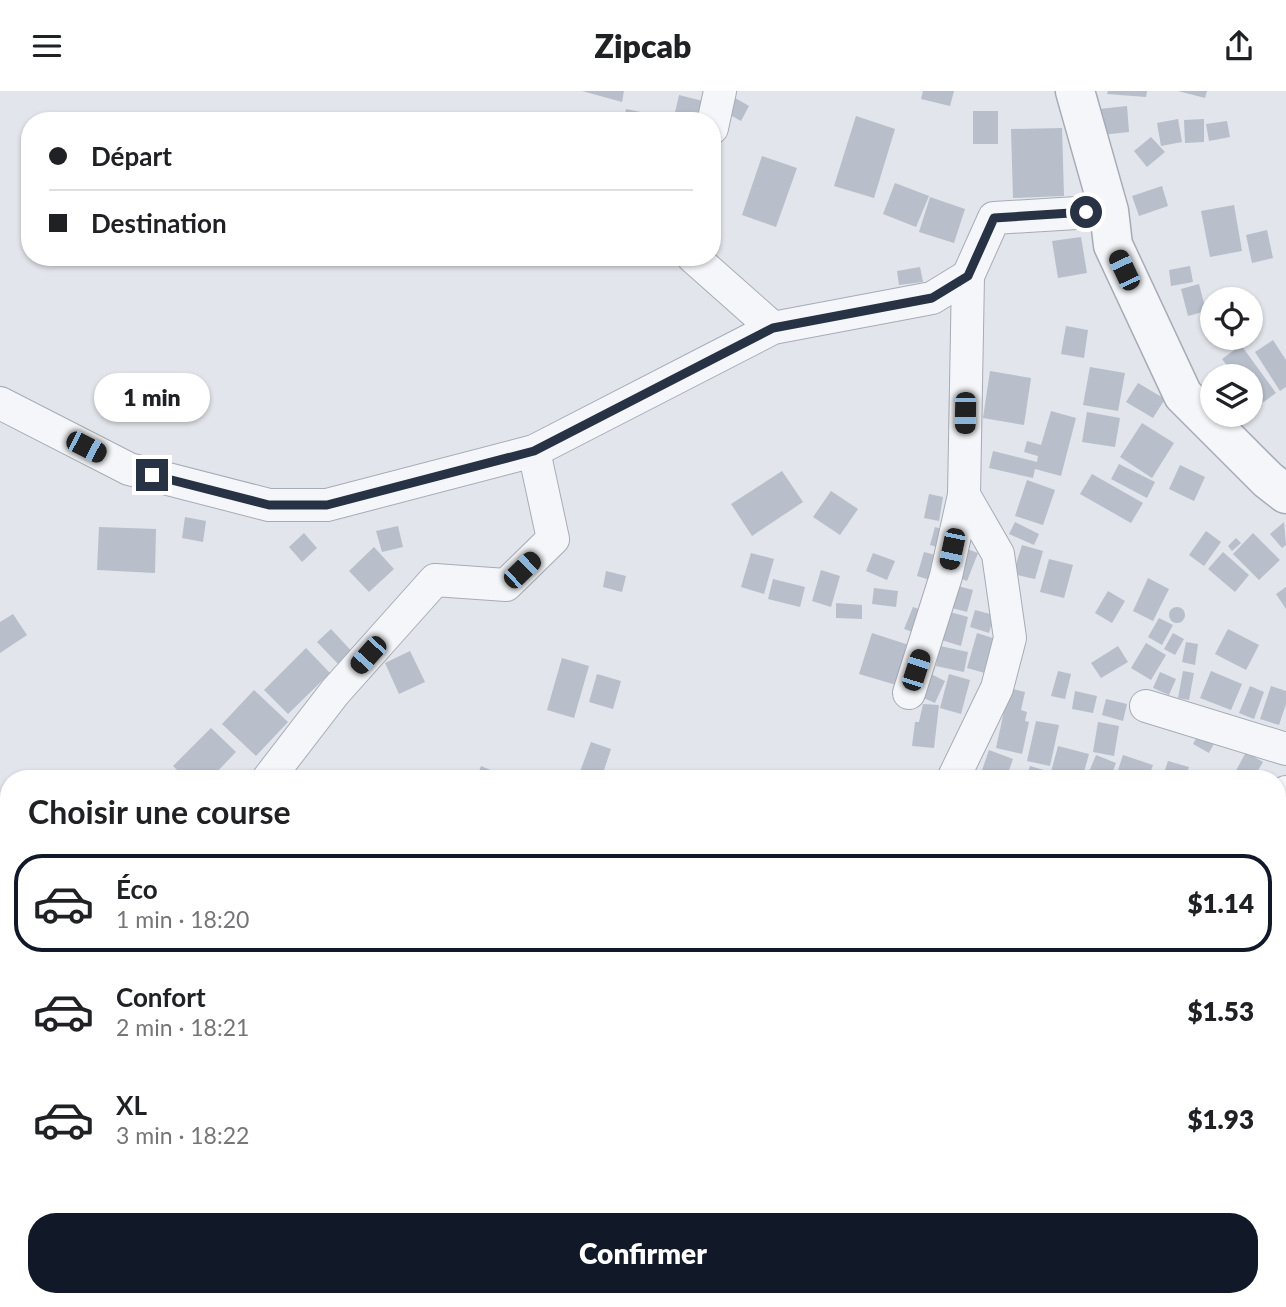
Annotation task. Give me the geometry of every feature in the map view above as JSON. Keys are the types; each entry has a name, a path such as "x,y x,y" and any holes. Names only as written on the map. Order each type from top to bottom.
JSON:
{"street":[{"path":"715,112 720,91"},
{"path":"1075,91 1109,211 1113,245 1182,395 1268,480 1286,494"},
{"path":"909,693 946,576 964,495 968,276 994,218 1109,211"},
{"path":"703,266 773,328"},
{"path":"0,403 129,469 269,505 327,505 534,451 773,328 932,298 968,276"},
{"path":"275,770 335,692 435,580 506,585 553,539 534,451"},
{"path":"957,770 997,688 1010,638 998,554 964,495"},
{"path":"1146,706 1286,749"}],"building":[{"path":"582,91 624,91 622,102"},
{"path":"923,91 954,91 950,106 921,99"},
{"path":"1108,91 1147,91 1146,97 1107,94"},
{"path":"1178,91 1207,91 1205,98"},
{"path":"679,95 715,104 713,112 675,112"},
{"path":"730,95 749,106 741,121 721,110"},
{"path":"1127,106 1129,132 1101,135 1099,109"},
{"path":"973,111 998,111 998,144 973,144"},
{"path":"856,116 895,129 874,198 834,186"},
{"path":"1178,119 1182,142 1161,146 1157,123"},
{"path":"1204,119 1204,142 1185,143 1184,120"},
{"path":"1227,121 1230,137 1209,141 1206,124"},
{"path":"1062,128 1064,196 1013,198 1011,129"},
{"path":"1151,137 1165,152 1147,167 1134,151"},
{"path":"762,156 797,168 776,227 742,215"},
{"path":"895,183 929,196 916,227 883,214"},
{"path":"1162,186 1168,206 1139,216 1132,196"},
{"path":"930,197 965,209 954,243 919,232"},
{"path":"1234,205 1242,251 1210,257 1201,211"},
{"path":"1267,230 1273,258 1252,263 1246,235"},
{"path":"1081,237 1087,273 1058,278 1052,241"},
{"path":"1190,266 1193,282 1171,286 1169,270"},
{"path":"920,267 923,282 899,285 897,271"},
{"path":"1199,284 1200,313 1188,316 1181,289"},
{"path":"1066,326 1088,330 1084,358 1061,354"},
{"path":"1273,340 1286,360 1286,387 1280,391 1255,352 1263,350 1263,347"},
{"path":"1234,350 1245,350 1255,364 1226,364 1222,359"},
{"path":"1090,367 1125,373 1118,411 1083,405"},
{"path":"990,371 1031,378 1024,425 983,418"},
{"path":"1263,375 1276,393 1263,402"},
{"path":"1138,383 1165,399 1153,418 1126,402"},
{"path":"1051,411 1076,418 1061,476 1035,469 1033,478 989,468 993,451 1037,462 1038,456 1024,452 1027,441 1041,445"},
{"path":"1087,412 1120,418 1115,447 1082,442"},
{"path":"1142,423 1174,443 1152,478 1120,457"},
{"path":"1119,464 1155,482 1147,498 1111,479"},
{"path":"1180,465 1205,477 1194,501 1169,489"},
{"path":"782,471 803,502 752,536 731,504"},
{"path":"1092,474 1143,503 1131,523 1080,494"},
{"path":"1027,480 1055,490 1043,525 1015,516"},
{"path":"831,491 858,509 840,535 813,517"},
{"path":"929,494 943,497 939,521 924,518"},
{"path":"185,517 206,521 203,542 182,538"},
{"path":"1015,522 1039,534 1034,545 1009,534"},
{"path":"1284,522 1286,545 1282,548 1270,534"},
{"path":"398,526 403,547 382,552 376,531"},
{"path":"99,527 156,529 155,573 97,570"},
{"path":"935,527 952,532 947,550 930,545"},
{"path":"1206,531 1221,542 1204,566 1189,555"},
{"path":"304,533 317,548 302,562 289,547"},
{"path":"1253,533 1280,560 1259,580 1233,554"},
{"path":"1236,538 1241,543 1232,551 1228,546"},
{"path":"1022,545 1043,551 1035,579 1013,574"},
{"path":"374,547 394,569 369,592 349,571"},
{"path":"967,549 978,553 967,581 957,577"},
{"path":"924,552 947,558 940,583 917,576"},
{"path":"1223,552 1249,575 1235,592 1208,569"},
{"path":"751,553 774,559 764,594 741,587"},
{"path":"873,553 895,561 887,580 866,571"},
{"path":"1049,559 1073,565 1064,598 1040,592"},
{"path":"821,570 840,576 831,607 812,601"},
{"path":"606,571 626,576 622,592 603,587"},
{"path":"1148,578 1169,589 1153,621 1133,611"},
{"path":"773,579 805,587 800,607 768,599"},
{"path":"954,585 973,590 967,612 948,607"},
{"path":"1286,587 1286,609 1276,594"},
{"path":"874,588 898,591 896,607 872,604"},
{"path":"1108,591 1125,601 1112,623 1095,613"},
{"path":"836,603 862,605 862,619 836,618"},
{"path":"913,607 930,613 922,635 904,629"},
{"path":"1174,607 1180,607 1185,615 1183,621 1174,623 1169,618 1169,612"},
{"path":"943,610 968,617 961,646 935,638"},
{"path":"975,610 994,615 989,633 970,627"},
{"path":"13,614 27,635 0,653 0,622"},
{"path":"1159,618 1173,625 1162,645 1148,637"},
{"path":"331,629 356,656 343,669 317,642"},
{"path":"1228,629 1259,645 1246,670 1215,654"},
{"path":"872,633 915,647 903,687 859,674"},
{"path":"977,633 1002,641 992,675 967,668"},
{"path":"1173,633 1184,639 1175,655 1164,649"},
{"path":"1186,642 1198,644 1195,665 1182,662"},
{"path":"1146,643 1166,655 1151,680 1131,668"},
{"path":"940,646 968,652 964,672 936,666"},
{"path":"1118,646 1128,662 1101,678 1091,663"},
{"path":"306,648 330,673 288,714 264,690"},
{"path":"410,651 425,682 399,694 385,663"},
{"path":"562,658 589,666 574,718 547,710"},
{"path":"1058,671 1071,674 1065,699 1051,696"},
{"path":"1183,671 1194,673 1189,700 1178,698"},
{"path":"1211,671 1242,684 1231,710 1200,698"},
{"path":"1160,672 1176,679 1169,695 1153,688"},
{"path":"929,673 945,681 935,703 919,696"},
{"path":"597,674 621,681 613,709 589,702"},
{"path":"949,674 970,680 961,714 940,708"},
{"path":"1250,686 1264,692 1254,719 1239,713"},
{"path":"1271,686 1286,691 1286,704 1279,725 1260,719"},
{"path":"1009,688 1025,692 1021,710 1027,712 1025,721 1029,722 1022,754 996,748"},
{"path":"254,690 288,722 256,756 222,724"},
{"path":"1075,691 1097,696 1093,713 1072,709"},
{"path":"1106,699 1127,704 1123,721 1102,715"},
{"path":"923,704 939,705 934,748 912,746 915,722 919,722"},
{"path":"1036,721 1059,725 1050,766 1027,761"},
{"path":"1098,722 1119,726 1114,756 1093,752"},
{"path":"1204,724 1220,732 1209,753 1193,744"},
{"path":"211,728 236,752 219,770 177,770 173,766"},
{"path":"591,742 611,749 604,770 581,770"},
{"path":"1058,746 1089,754 1085,770 1051,770"},
{"path":"989,750 1013,759 1009,770 982,770"},
{"path":"1246,752 1263,762 1258,770 1236,770"},
{"path":"1096,755 1116,763 1113,770 1090,770"},
{"path":"1123,755 1153,765 1151,770 1118,770"},
{"path":"1168,761 1189,767 1188,770 1165,770"}],"route":[{"path":"152,475 269,505 327,505 534,451 773,328 932,298 968,276 994,218 1086,212"}]}
